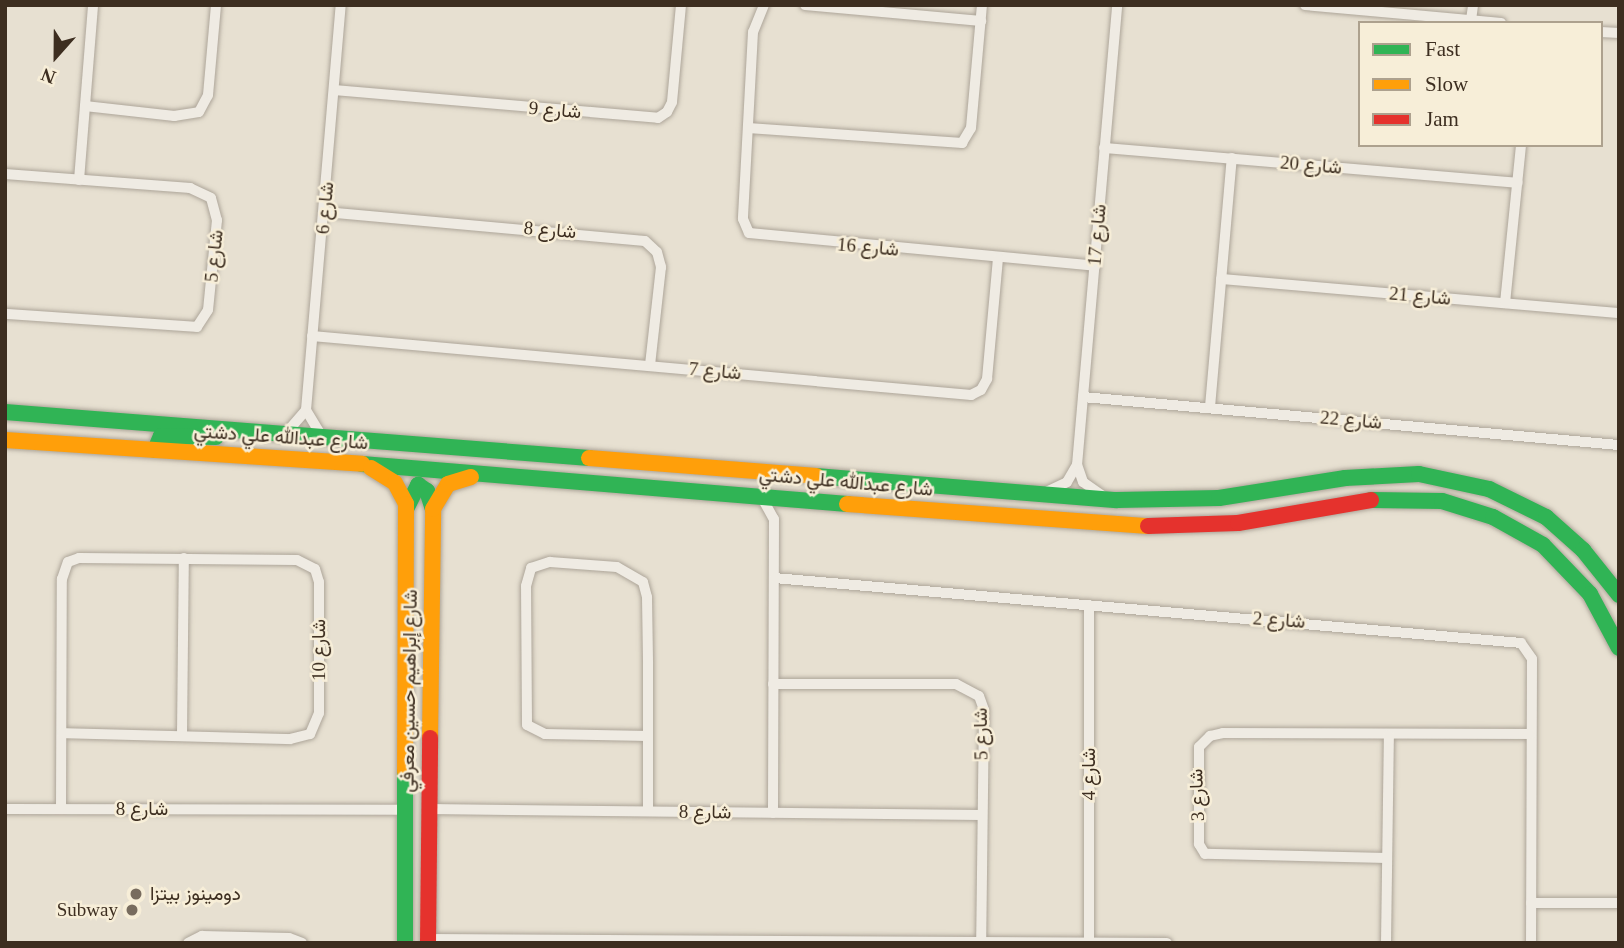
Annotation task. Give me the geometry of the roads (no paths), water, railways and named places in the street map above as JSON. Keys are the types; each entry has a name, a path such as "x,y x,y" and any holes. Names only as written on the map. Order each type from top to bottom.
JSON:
{"main road":[{"name":"شارع عبدالله علي دشتي","path":"5,412 288,432 1117,500 1239,496 1394,474 1467,482 1546,517 1583,550 1619,595"},
{"path":"5,439 35,432 131,440 138,427 126,420"},
{"path":"155,450 165,435 248,439 288,432"},
{"name":"شارع عبدالله علي دشتي","path":"5,439 359,464 1145,527 1238,523 1377,499 1442,501 1493,517 1543,545 1590,594 1619,648"},
{"name":"شارع إبراهيم حسين معرفي","path":"359,464 394,483 406,510 405,943"},
{"path":"433,509 453,481 487,475"},
{"path":"406,510 416,485 427,491 433,509"},
{"path":"1145,527 1167,519 1242,512 1248,503 1239,496"},
{"name":"شارع إبراهيم حسين معرفي","path":"428,941 433,509"}],"street":[{"path":"79,180 93,5"},
{"path":"85,106 174,116 199,112 208,95 216,5"},
{"name":"شارع 6","path":"306,410 341,5"},
{"name":"شارع 9","path":"334,90 658,118 667,112 672,102 681,5"},
{"name":"شارع 16","path":"764,5 754,26 743,219 749,233 1095,266"},
{"path":"805,5 981,21"},
{"path":"748,128 959,145 971,128 982,5"},
{"name":"شارع 17","path":"1077,465 1117,5"},
{"path":"1305,5 1481,21"},
{"path":"1471,20 1473,5"},
{"path":"1505,303 1521,147"},
{"name":"شارع 20","path":"1104,148 1518,183"},
{"path":"1210,407 1232,158"},
{"name":"شارع 5","path":"5,174 190,188 211,198 217,220 205,319 197,327 180,328 5,314"},
{"name":"شارع 8","path":"325,212 645,241 657,252 661,267 650,365"},
{"name":"شارع 7","path":"312,336 975,394 984,387 989,372 998,258"},
{"name":"شارع 21","path":"1221,279 1619,313"},
{"name":"شارع 22","path":"1083,397 1619,445"},
{"path":"288,432 306,410 321,435"},
{"path":"1035,494 1062,486 1077,465"},
{"path":"1077,465 1087,487 1117,500"},
{"path":"761,496 774,519 773,813"},
{"path":"774,519 791,498"},
{"name":"شارع 10","path":"61,809 62,733 66,565 79,558 184,558 297,560 313,567 319,582 319,713 317,727 305,737 62,733"},
{"path":"183,735 184,558"},
{"path":"648,736 545,734 527,725 526,586 531,568 550,562 617,567 643,582 647,597 648,736 648,811"},
{"name":"شارع 2","path":"774,578 1515,640 1526,646 1532,659 1531,943"},
{"name":"شارع 4","path":"1089,605 1090,942"},
{"name":"شارع 5","path":"773,684 956,684 971,689 984,710 981,941"},
{"name":"شارع 3","path":"1387,858 1205,854 1199,844 1196,764 1199,747 1215,734 1530,734"},
{"path":"1386,943 1390,735"},
{"name":"شارع 8","path":"5,809 405,810"},
{"name":"شارع 8","path":"428,809 981,815"},
{"path":"1531,903 1619,903"},
{"path":"188,943 202,936 289,938 302,943"},
{"path":"428,941 1167,943"}],"place":[{"name":"دومينوز بيتزا","path":"136,894"},
{"name":"Subway","path":"132,910"}]}
